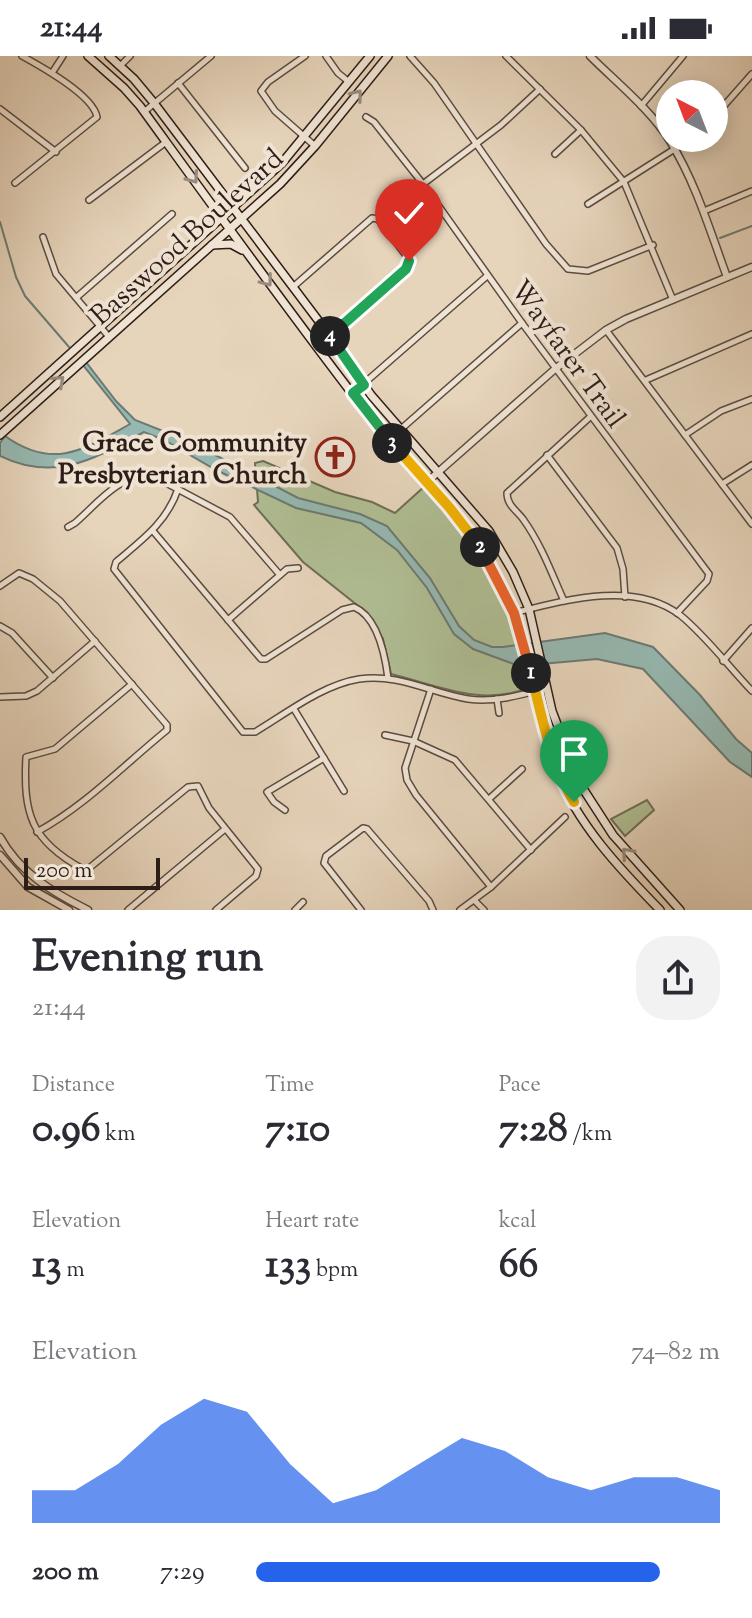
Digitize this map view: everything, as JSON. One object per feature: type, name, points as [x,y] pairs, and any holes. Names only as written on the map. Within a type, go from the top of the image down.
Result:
[{"type":"main road","points":[[88,56],[124,88],[144,112],[375,423],[478,544],[514,613],[542,725],[561,781],[595,838],[660,910]]},
{"type":"main road","points":[[109,56],[154,103],[364,385],[489,531],[513,572],[529,609],[547,688],[572,764],[589,799],[613,835],[680,910]]},
{"type":"main road","name":"Basswood Boulevard","points":[[0,417],[282,163],[370,56]]},
{"type":"main road","name":"Basswood Boulevard","points":[[0,435],[280,184],[388,56]]},
{"type":"main road","points":[[210,245],[231,244],[246,253]]},
{"type":"main road","points":[[648,898],[659,888]]},
{"type":"street","points":[[15,183],[94,122],[98,115],[95,108],[52,73],[22,56]]},
{"type":"street","points":[[52,73],[63,56]]},
{"type":"street","points":[[120,66],[130,56]]},
{"type":"street","points":[[144,112],[211,56]]},
{"type":"street","points":[[305,56],[268,82],[261,91],[275,111],[315,146]]},
{"type":"street","points":[[326,56],[349,82]]},
{"type":"street","points":[[410,56],[434,83],[546,244],[568,269],[588,271],[653,245]]},
{"type":"street","points":[[506,56],[581,130],[624,182],[653,245],[673,300]]},
{"type":"street","points":[[641,107],[683,56]]},
{"type":"street","points":[[595,58],[656,124]]},
{"type":"street","points":[[728,101],[752,74]]},
{"type":"street","points":[[178,83],[245,168]]},
{"type":"street","points":[[423,184],[501,125],[540,89]]},
{"type":"street","points":[[0,109],[56,152]]},
{"type":"street","name":"Wayfarer Trail","points":[[366,117],[374,122],[423,184],[590,417],[709,574],[707,581],[677,613]]},
{"type":"street","points":[[555,154],[581,130]]},
{"type":"street","points":[[89,200],[166,142]]},
{"type":"street","points":[[588,204],[673,152]]},
{"type":"street","points":[[676,152],[693,182],[727,277]]},
{"type":"street","points":[[704,211],[752,191]]},
{"type":"street","points":[[77,297],[172,214]]},
{"type":"street","points":[[292,287],[372,218],[378,219],[410,263],[330,336]]},
{"type":"street","points":[[43,237],[56,274],[109,337]]},
{"type":"street","points":[[427,482],[555,369],[606,330],[752,267]]},
{"type":"street","points":[[353,393],[487,276]]},
{"type":"street","points":[[400,430],[522,323]]},
{"type":"street","points":[[606,330],[752,524]]},
{"type":"street","points":[[646,380],[752,334]]},
{"type":"street","points":[[25,394],[34,404]]},
{"type":"street","points":[[685,435],[721,411],[752,399]]},
{"type":"street","points":[[564,601],[539,545],[506,498],[511,487],[590,417]]},
{"type":"street","points":[[547,455],[617,548],[623,569],[625,597]]},
{"type":"street","points":[[722,484],[752,465]]},
{"type":"street","points":[[68,527],[131,477],[153,476],[230,517],[280,575]]},
{"type":"street","points":[[178,489],[173,504],[153,531],[116,562],[114,569],[243,732],[255,732],[345,682],[370,678],[388,678],[465,699],[497,699],[547,688]]},
{"type":"street","points":[[153,531],[265,660],[342,610],[357,607],[380,641],[388,678]]},
{"type":"street","points":[[228,620],[280,575],[290,568],[298,568]]},
{"type":"street","points":[[0,586],[19,573],[40,584],[60,601],[167,725],[167,730],[54,823],[37,832]]},
{"type":"street","points":[[514,613],[564,601],[647,598],[677,613],[752,691]]},
{"type":"street","points":[[0,626],[12,633],[53,678]]},
{"type":"street","points":[[723,661],[752,628]]},
{"type":"street","points":[[0,697],[26,696],[53,678],[95,641]]},
{"type":"street","points":[[132,684],[55,749],[26,757],[30,815],[45,843],[63,858],[88,869],[193,785],[198,786],[209,808],[258,873],[216,910]]},
{"type":"street","points":[[431,689],[405,768],[410,787],[491,887]]},
{"type":"street","points":[[497,699],[499,713]]},
{"type":"street","points":[[294,709],[344,791]]},
{"type":"street","points":[[385,735],[413,741],[455,760],[531,850]]},
{"type":"street","points":[[285,810],[267,792],[324,758]]},
{"type":"street","points":[[489,799],[522,769]]},
{"type":"street","points":[[460,910],[491,887],[565,817]]},
{"type":"street","points":[[128,910],[225,829]]},
{"type":"street","points":[[361,910],[324,863],[326,856],[346,839],[365,829],[429,901],[433,910]]},
{"type":"street","points":[[0,837],[21,867],[35,880],[88,910]]},
{"type":"street","points":[[0,855],[28,887],[69,910]]},
{"type":"street","points":[[475,901],[484,910]]},
{"type":"street","points":[[295,910],[303,902]]},
{"type":"green space","points":[[263,461],[335,492],[372,502],[395,513],[425,486],[456,523],[494,583],[513,628],[528,688],[511,693],[476,695],[391,674],[383,639],[367,613],[303,562],[254,505],[258,502],[255,463]]},
{"type":"green space","points":[[647,800],[654,810],[625,836],[611,819]]},
{"type":"water","points":[[86,362],[135,420],[188,441],[298,498],[360,514],[387,526],[430,578],[459,626],[474,640],[492,647],[503,647],[605,633],[653,647],[752,753],[752,777],[730,762],[643,669],[597,659],[519,666],[473,649],[454,634],[427,588],[397,550],[361,523],[296,508],[144,432],[92,458],[57,467],[20,464],[0,456],[0,443],[5,436],[23,447],[54,454],[84,448],[130,424],[83,365]]},
{"type":"waterway","points":[[0,222],[16,277],[25,296],[69,347]]},
{"type":"waterway","points":[[720,238],[752,226]]},
{"type":"place","name":"Grace Community Presbyterian Church","points":[[335,457]]},
{"type":"route","points":[[409,261],[406,269],[330,336],[364,385],[353,393],[375,423],[465,526],[506,594],[530,669],[556,770],[574,802]]}]
